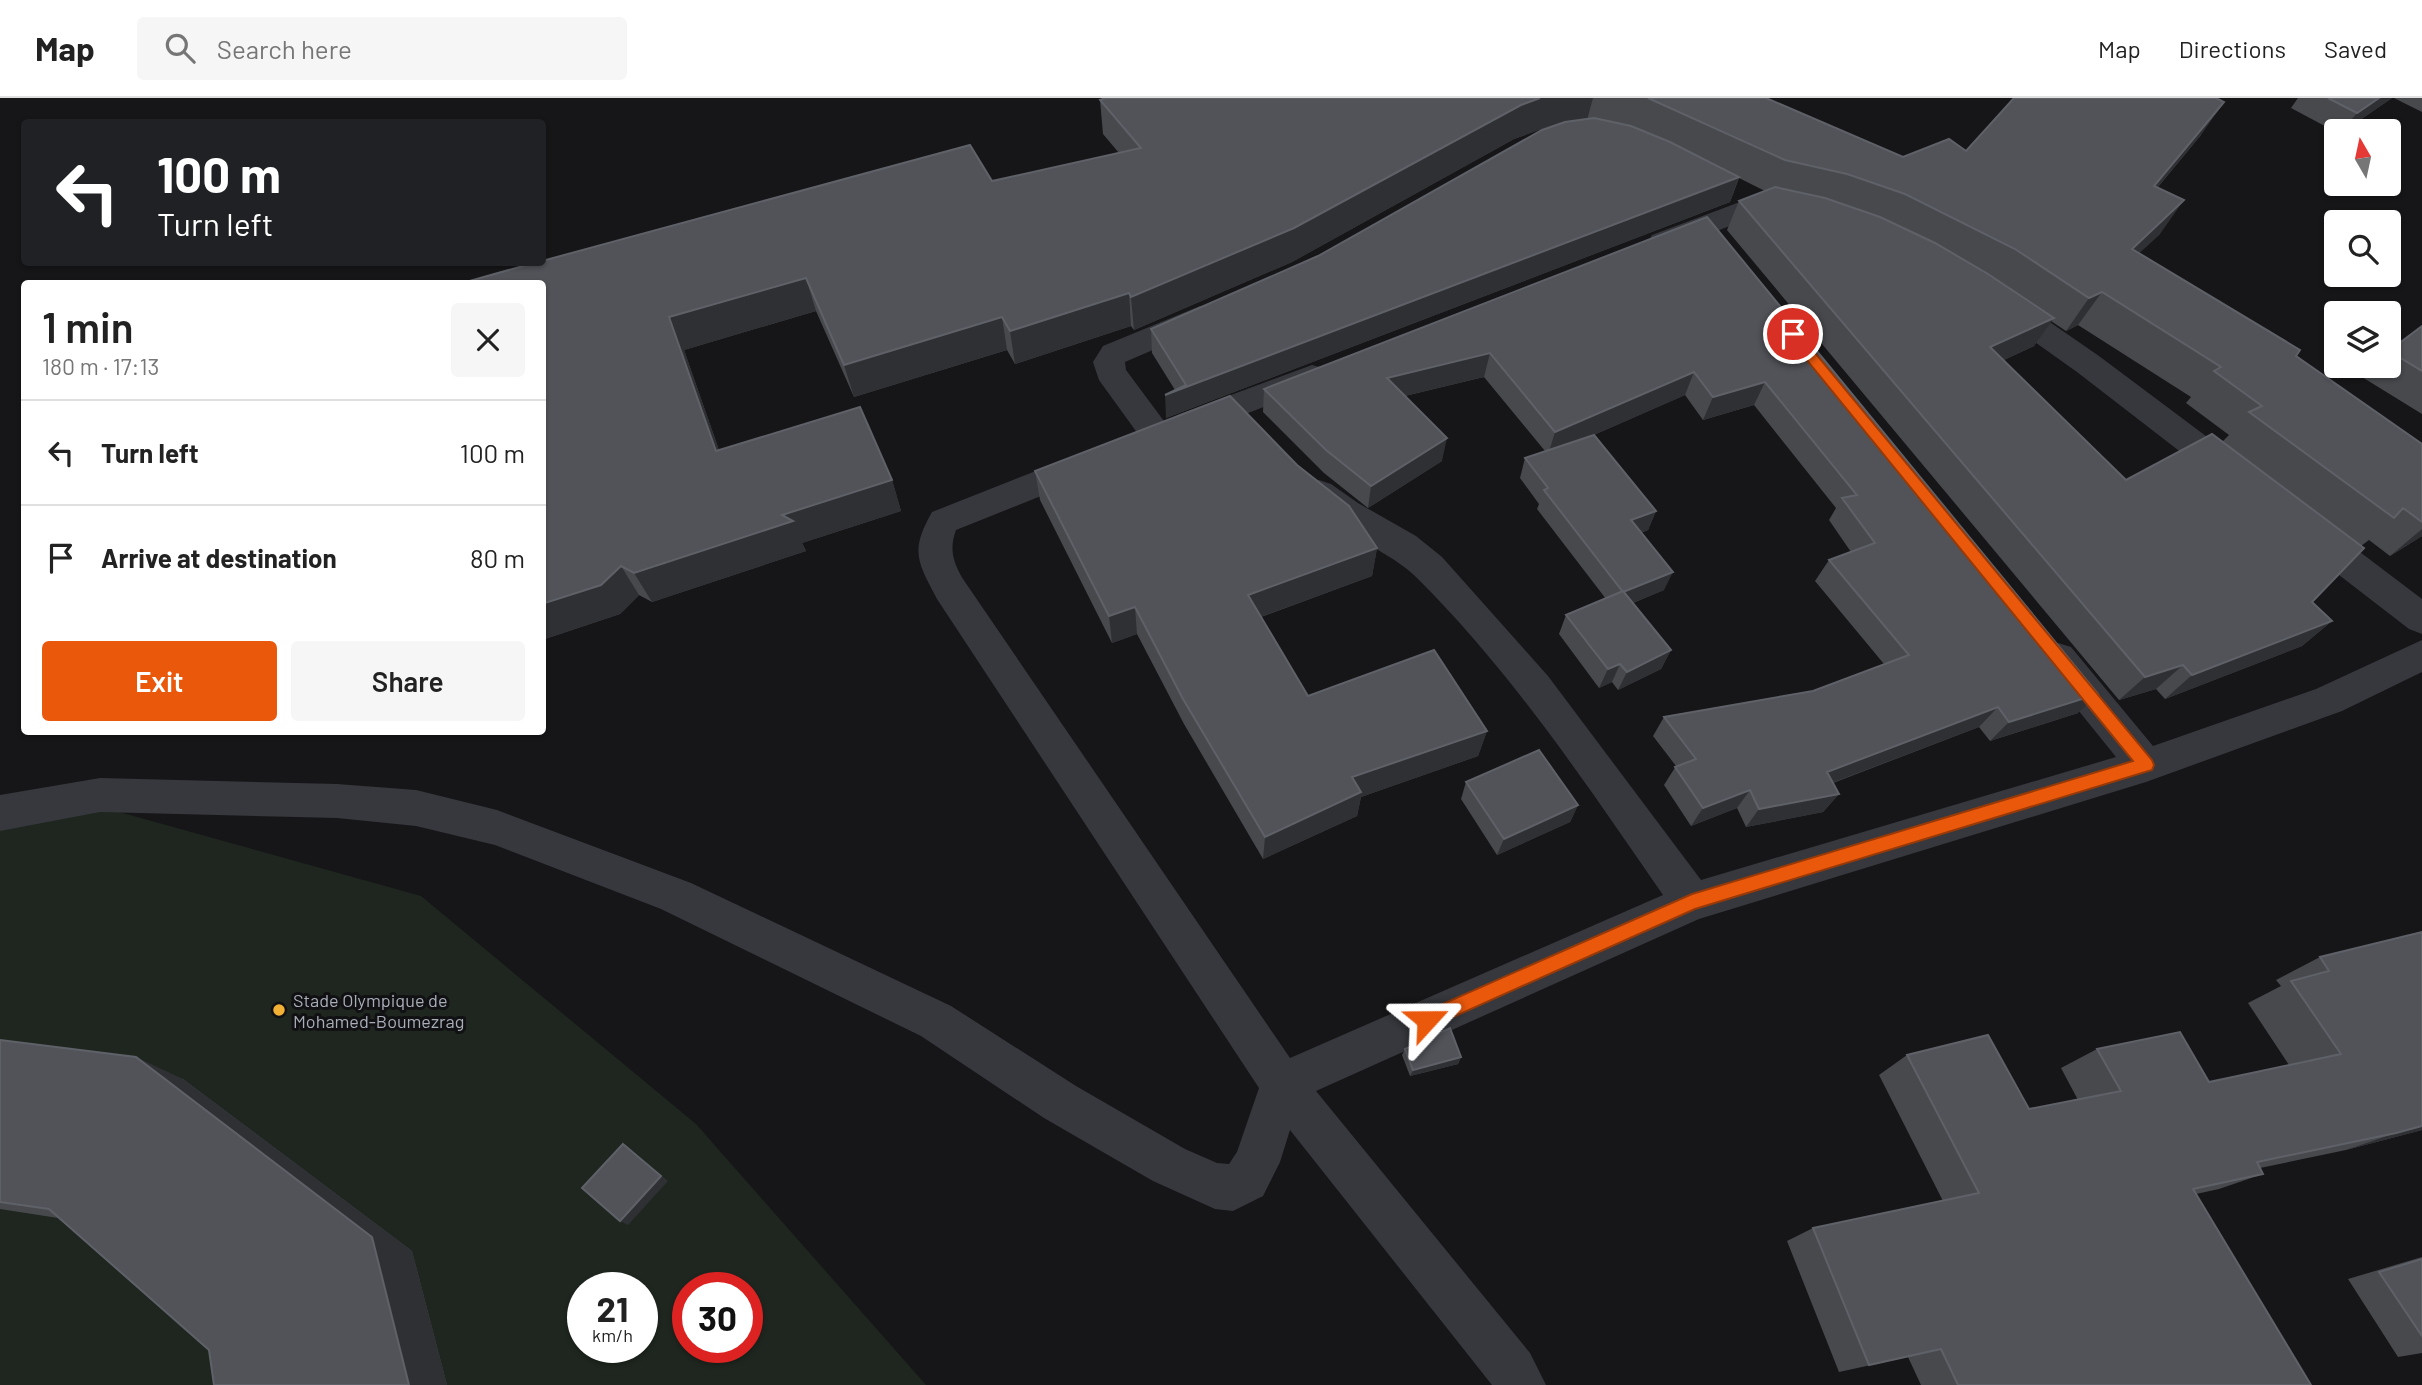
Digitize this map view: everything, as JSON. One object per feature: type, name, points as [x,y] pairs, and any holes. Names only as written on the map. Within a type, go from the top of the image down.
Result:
[{"type":"street","points":[[1724,185],[1761,203],[1814,214]]},
{"type":"street","points":[[1628,256],[1713,237],[1761,203]]},
{"type":"street","points":[[1972,287],[2020,315],[2088,363],[2422,619]]},
{"type":"street","points":[[1133,446],[1110,372],[1111,358],[1228,304]]},
{"type":"street","points":[[1336,368],[944,521],[936,536],[933,557],[950,589],[1282,1084],[1521,1385]]},
{"type":"street","points":[[1234,407],[1259,433]]},
{"type":"street","points":[[1292,468],[1322,496],[1355,521],[1397,543],[1427,565],[1529,678],[1692,902]]},
{"type":"street","points":[[2040,636],[2146,765]]},
{"type":"street","points":[[0,813],[100,794],[338,801],[416,808],[498,828],[676,896],[936,1021],[1060,1102],[1169,1165],[1215,1186],[1233,1188],[1247,1180],[1257,1162],[1282,1084],[1692,902],[2146,765],[2329,700],[2422,655]]},
{"type":"shaded area","name":"Stade Olympique de Mohamed-Boumezrag","points":[[94,805],[421,896],[696,1124],[926,1385],[0,1385],[0,825]]},
{"type":"building","points":[[1540,98],[1521,105],[1294,228],[1131,297],[1129,293],[1010,331],[1002,317],[844,365],[806,278],[669,317],[716,451],[860,407],[892,480],[782,515],[793,521],[634,573],[621,566],[601,585],[546,603],[546,280],[473,280],[523,266],[546,266],[546,260],[970,145],[992,181],[1141,148],[1100,100]]},
{"type":"building","points":[[1648,98],[1766,98],[1903,157],[1949,139],[1966,151],[2014,98],[2216,98],[2224,102],[2154,186],[2184,200],[2132,249],[2300,350],[2296,356],[2324,378],[2422,444],[2422,522],[2403,508],[2394,518],[2249,412],[2262,406],[2214,371],[2221,367],[2102,292],[2089,298],[2015,249],[1905,194],[1847,174],[1785,160]]},
{"type":"building","points":[[2328,98],[2379,98],[2357,113]]},
{"type":"building","points":[[1594,118],[1631,126],[1670,142],[1739,177],[1165,395],[1186,385],[1151,329],[1318,256],[1542,130],[1565,122]]},
{"type":"building","points":[[1775,187],[1825,198],[1880,217],[1935,243],[2054,318],[1990,347],[2126,480],[2212,434],[2364,548],[2312,602],[2332,621],[2192,675],[2183,665],[2145,677],[1739,201]]},
{"type":"building","points":[[1707,217],[2098,694],[2009,722],[1998,707],[1827,772],[1839,794],[1759,809],[1750,790],[1703,808],[1675,767],[1696,759],[1664,717],[1813,691],[1909,655],[1829,560],[1875,543],[1842,498],[1857,495],[1765,382],[1713,397],[1694,372],[1555,432],[1490,353],[1387,378],[1447,438],[1371,486],[1326,450],[1264,389]]},
{"type":"building","points":[[2422,326],[2422,371],[2401,358],[2401,342]]},
{"type":"building","points":[[1230,396],[1297,465],[1349,506],[1377,548],[1248,595],[1308,696],[1434,650],[1487,731],[1352,777],[1361,792],[1265,837],[1183,699],[1135,607],[1109,616],[1035,471]]},
{"type":"building","points":[[1594,435],[1656,511],[1631,520],[1673,572],[1623,592],[1544,490],[1548,488],[1525,458]]},
{"type":"building","points":[[1623,591],[1671,650],[1627,672],[1620,664],[1608,669],[1566,615]]},
{"type":"building","points":[[1539,750],[1578,805],[1504,839],[1466,782]]},
{"type":"building","points":[[2422,932],[2422,1126],[2257,1162],[2263,1174],[2193,1189],[2311,1385],[1958,1385],[1941,1349],[1869,1365],[1813,1228],[1979,1193],[1907,1055],[1988,1035],[2029,1109],[2121,1091],[2097,1049],[2180,1032],[2209,1082],[2341,1054],[2291,981],[2329,971],[2320,957]]},
{"type":"building","points":[[1450,1028],[1461,1057],[1413,1070],[1405,1049]]},
{"type":"building","points":[[0,1040],[136,1057],[372,1237],[409,1385],[214,1385],[209,1350],[49,1209],[0,1202]]},
{"type":"building","points":[[623,1144],[661,1176],[620,1221],[582,1188]]},
{"type":"building","points":[[2422,1259],[2422,1336],[2379,1272]]},
{"type":"place","name":"Stade Olympique de Mohamed-Boumezrag","points":[[279,1010]]},
{"type":"route","points":[[1427,1020],[1692,902],[2146,765],[1793,334]]}]
